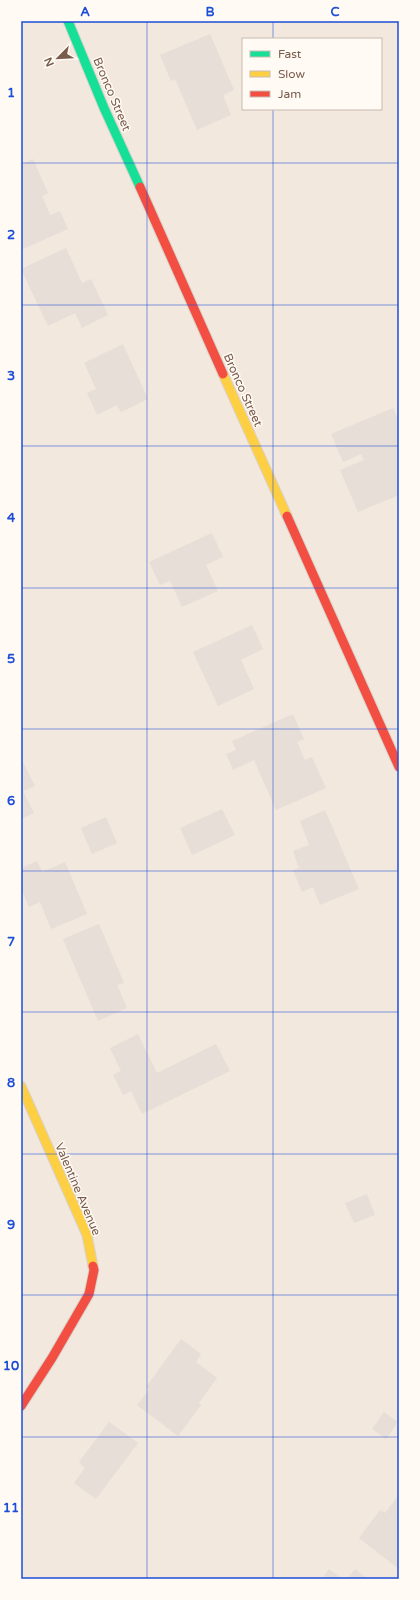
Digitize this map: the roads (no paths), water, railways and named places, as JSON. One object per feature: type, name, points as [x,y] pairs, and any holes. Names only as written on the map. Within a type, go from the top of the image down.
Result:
[{"type":"street","name":"Bronco Street","points":[[68,21],[104,108],[399,767]]},
{"type":"street","name":"Valentine Avenue","points":[[21,1086],[87,1235],[94,1270],[89,1294],[52,1358],[21,1406]]}]
